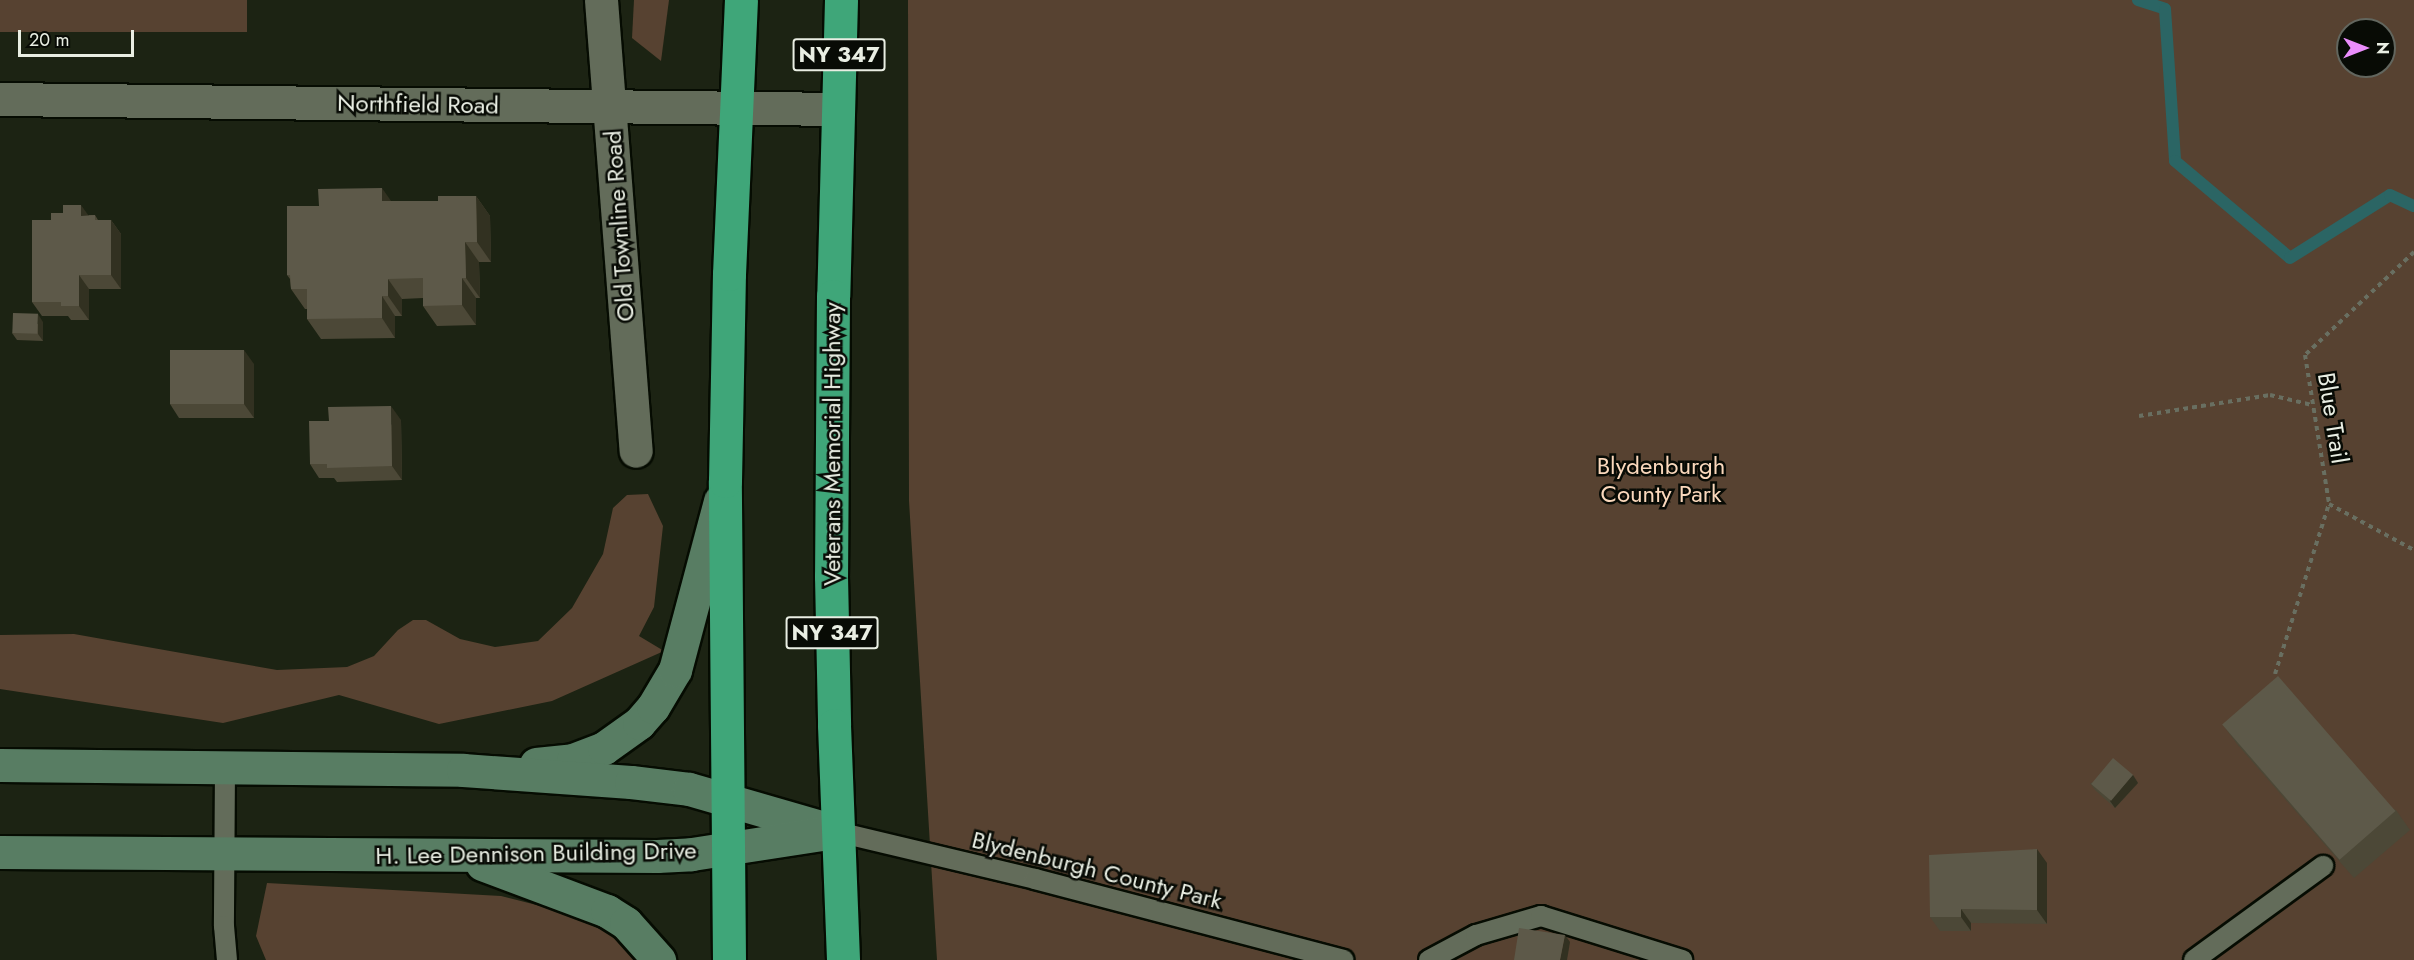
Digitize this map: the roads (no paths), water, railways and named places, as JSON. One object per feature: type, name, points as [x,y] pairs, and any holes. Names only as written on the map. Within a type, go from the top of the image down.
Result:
[{"type":"highway","points":[[729,960],[725,482],[729,274],[741,0]]},
{"type":"highway","name":"Veterans Memorial Highway","points":[[842,0],[837,109],[831,576],[843,960]]},
{"type":"street","name":"Old Townline Road","points":[[601,0],[636,451]]},
{"type":"street","name":"Northfield Road","points":[[0,99],[837,109]]},
{"type":"street","points":[[463,770],[573,760],[604,748],[639,723],[653,707],[675,670],[725,482]]},
{"type":"street","points":[[0,765],[463,770],[660,784],[726,798],[838,832]]},
{"type":"street","name":"H. Lee Dennison Building Drive","points":[[0,852],[657,856],[727,849],[838,832]]},
{"type":"street","points":[[461,856],[607,911],[626,923],[658,960]]},
{"type":"lane","points":[[225,768],[224,926],[227,960]]},
{"type":"lane","name":"Blydenburgh County Park","points":[[838,832],[1035,879],[1344,960]]},
{"type":"lane","points":[[2194,960],[2323,866]]},
{"type":"lane","points":[[1429,960],[1476,934],[1541,916],[1660,956],[1682,960]]},
{"type":"waterway","points":[[2138,0],[2165,9],[2175,161],[2290,258],[2390,195],[2414,206]]}]
